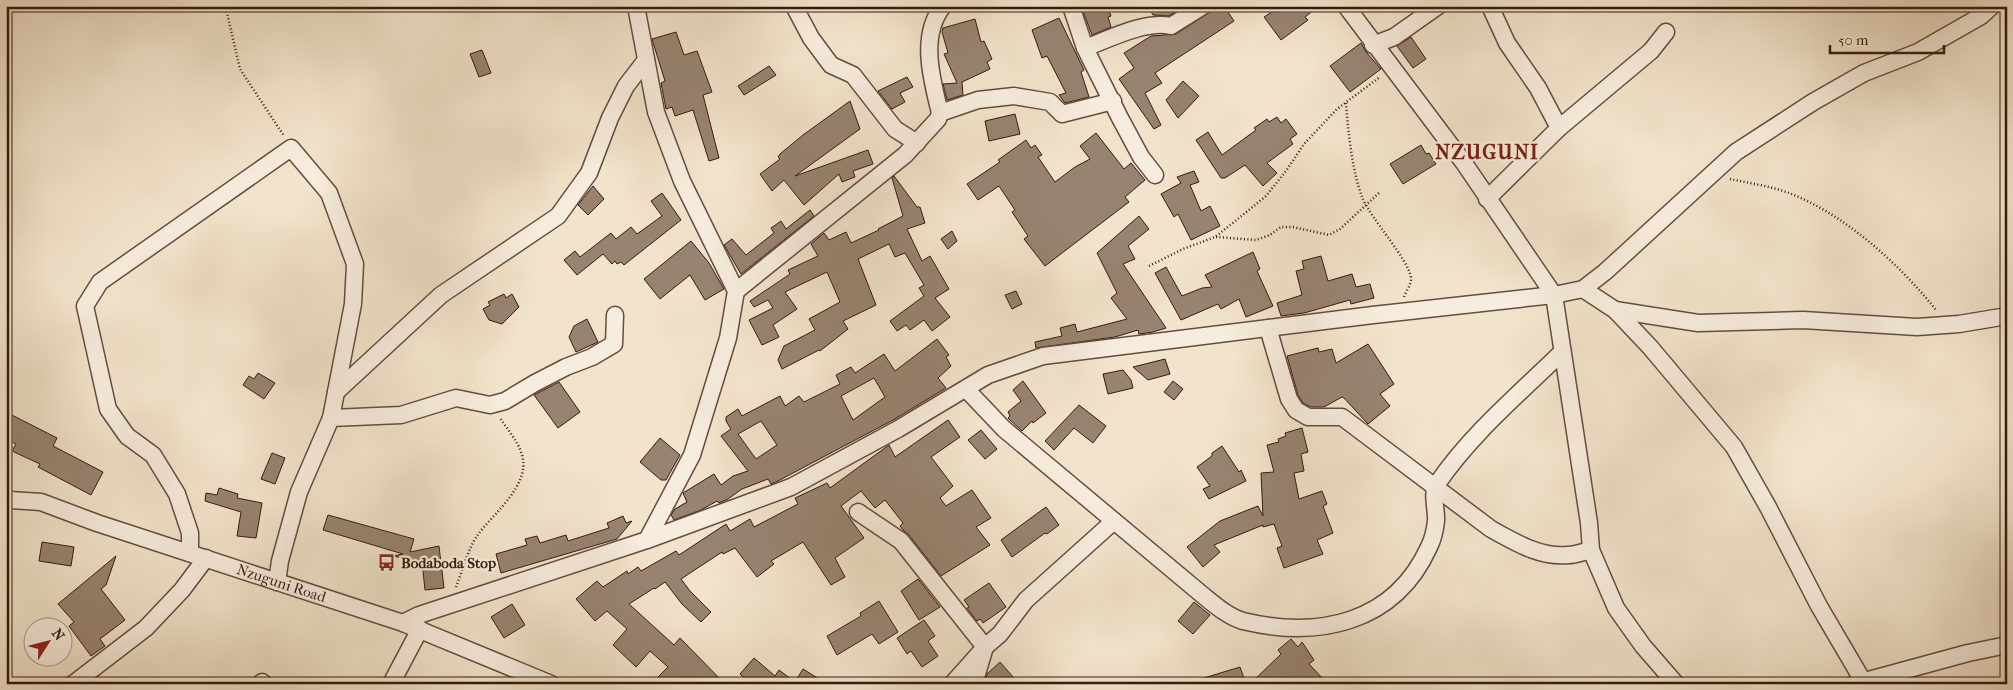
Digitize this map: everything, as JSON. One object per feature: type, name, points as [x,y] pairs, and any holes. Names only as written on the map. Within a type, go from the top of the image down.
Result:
[{"type":"street","points":[[636,6],[656,112],[682,181],[736,291],[728,338],[692,455],[647,540]]},
{"type":"street","points":[[794,6],[811,38],[831,65],[853,75],[895,129],[917,143]]},
{"type":"street","points":[[736,291],[917,143],[938,119],[940,113],[931,70],[929,47],[930,30],[942,6]]},
{"type":"street","points":[[1071,6],[1086,48],[1130,138],[1155,175]]},
{"type":"street","points":[[1086,48],[1149,26],[1162,24],[1171,26],[1203,6]]},
{"type":"street","points":[[1346,6],[1373,45],[1464,164],[1554,295],[1589,523],[1591,550],[1606,588],[1624,620],[1642,646],[1676,684]]},
{"type":"street","points":[[1373,45],[1394,37],[1438,6]]},
{"type":"street","points":[[1490,6],[1507,43],[1538,88],[1559,128]]},
{"type":"street","points":[[403,623],[419,615],[647,540],[791,487],[880,439],[988,376],[1043,356],[1397,312],[1554,295],[1583,289],[1605,272],[1736,152],[1813,102],[1864,73],[1918,52],[1981,16],[1992,6]]},
{"type":"street","points":[[1487,199],[1559,128],[1651,51],[1666,32]]},
{"type":"street","points":[[336,392],[441,295],[558,216],[588,173],[610,118],[626,86],[646,60]]},
{"type":"street","points":[[940,113],[978,100],[1014,96],[1050,102],[1062,114],[1113,101]]},
{"type":"street","points":[[73,684],[146,628],[182,590],[198,556],[176,494],[152,455],[127,436],[108,410],[85,306],[100,282],[291,148],[329,193],[355,264],[354,304],[331,418],[299,492],[280,561],[277,582]]},
{"type":"street","points":[[1583,289],[1615,310],[1650,347],[1734,447],[1768,506],[1858,682],[1968,653],[2007,645]]},
{"type":"street","points":[[1615,310],[1698,322],[1803,320],[1917,327],[1948,325],[2007,316]]},
{"type":"street","points":[[331,418],[401,415],[456,398],[490,405],[505,401],[535,383],[566,367],[592,357],[614,344],[615,315]]},
{"type":"street","points":[[1268,328],[1289,399],[1296,410],[1308,417],[1342,417],[1491,529],[1536,552],[1551,555],[1568,555],[1591,550]]},
{"type":"street","points":[[966,389],[1004,429],[1205,597],[1228,614],[1244,621],[1251,621],[1260,626],[1290,629],[1324,626],[1349,621],[1377,608],[1408,579],[1429,547],[1434,532],[1436,520],[1435,487],[1462,452],[1562,352]]},
{"type":"street","name":"Nzuguni Road","points":[[8,500],[41,502],[97,523],[403,623],[551,684]]},
{"type":"street","points":[[858,512],[901,541],[984,648]]},
{"type":"street","points":[[952,684],[984,648],[1000,634],[1026,600],[1114,521]]},
{"type":"street","points":[[391,684],[420,630]]},
{"type":"street","points":[[974,684],[984,648]]},
{"type":"path","points":[[222,6],[227,13],[240,69],[291,148]]},
{"type":"path","points":[[1149,266],[1194,244],[1215,237],[1266,196],[1304,144],[1337,109],[1392,69]]},
{"type":"path","points":[[1346,102],[1348,130],[1356,177],[1365,204],[1410,274],[1410,282],[1397,312]]},
{"type":"path","points":[[1711,174],[1788,192],[1818,207],[1856,232],[1876,248],[1904,275],[1948,325]]},
{"type":"path","points":[[1215,237],[1256,240],[1270,235],[1281,227],[1329,235],[1340,229],[1365,204],[1380,193]]},
{"type":"path","points":[[456,588],[476,537],[510,498],[521,476],[522,454],[490,405]]},
{"type":"building","points":[[1088,6],[1107,6],[1111,16],[1108,17],[1111,27],[1092,35],[1082,9]]},
{"type":"building","points":[[1148,6],[1182,7],[1169,16],[1153,15]]},
{"type":"building","points":[[1219,6],[1224,6],[1234,21],[1155,73],[1162,83],[1145,93],[1161,125],[1154,129],[1119,79],[1134,68],[1124,53],[1151,36],[1176,34]]},
{"type":"building","points":[[1287,6],[1319,6],[1305,17],[1308,20],[1281,40],[1264,17],[1275,10],[1277,13]]},
{"type":"building","points":[[1059,18],[1084,70],[1081,72],[1089,97],[1065,103],[1059,95],[1066,93],[1047,56],[1042,58],[1032,30]]},
{"type":"building","points":[[975,19],[981,42],[984,41],[992,59],[987,62],[990,69],[962,82],[963,95],[947,100],[943,84],[957,83],[944,54],[948,53],[942,32],[943,28]]},
{"type":"building","points":[[676,32],[684,55],[697,51],[712,92],[703,95],[719,158],[709,161],[693,110],[675,116],[672,107],[666,109],[661,83],[665,81],[652,39]]},
{"type":"building","points":[[1411,37],[1426,59],[1413,68],[1397,46]]},
{"type":"building","points":[[1361,43],[1366,52],[1381,69],[1350,92],[1330,66]]},
{"type":"building","points":[[482,50],[491,73],[479,77],[470,54]]},
{"type":"building","points":[[769,66],[776,75],[744,95],[738,86]]},
{"type":"building","points":[[907,77],[913,87],[900,93],[905,102],[892,109],[878,91]]},
{"type":"building","points":[[1183,81],[1199,96],[1178,118],[1166,100]]},
{"type":"building","points":[[850,101],[860,129],[795,176],[868,150],[873,164],[853,171],[855,177],[842,182],[839,174],[804,205],[784,180],[772,191],[760,174],[780,159],[778,157],[780,154],[803,135]]},
{"type":"building","points":[[1015,114],[1020,134],[989,141],[985,121]]},
{"type":"building","points":[[1277,117],[1281,123],[1286,119],[1297,134],[1290,139],[1293,144],[1267,163],[1277,173],[1263,186],[1245,165],[1225,178],[1221,178],[1196,140],[1208,132],[1222,155],[1256,130],[1254,128],[1267,119],[1269,122]]},
{"type":"building","points":[[1096,133],[1124,169],[1131,163],[1145,180],[1125,197],[1129,202],[1045,266],[1024,239],[1028,236],[1012,212],[1015,210],[999,186],[978,200],[967,184],[1000,162],[998,160],[1026,140],[1031,148],[1035,145],[1042,155],[1038,157],[1055,182],[1075,167],[1090,159],[1080,146]]},
{"type":"building","points":[[1421,145],[1426,154],[1429,153],[1436,164],[1403,184],[1390,164]]},
{"type":"building","points":[[1194,171],[1199,182],[1190,185],[1201,211],[1210,206],[1220,226],[1191,240],[1178,214],[1174,217],[1161,194],[1181,183],[1177,177]]},
{"type":"building","points":[[894,176],[917,207],[920,207],[925,223],[907,229],[922,261],[930,256],[949,289],[935,298],[950,317],[932,331],[924,320],[910,330],[906,325],[897,331],[890,321],[924,296],[919,288],[924,285],[905,253],[895,257],[889,244],[858,259],[876,305],[843,321],[848,329],[820,351],[782,369],[778,360],[784,346],[815,330],[809,319],[840,302],[827,272],[785,292],[797,309],[773,325],[779,337],[762,345],[749,320],[773,308],[768,300],[754,307],[750,301],[790,274],[788,270],[818,256],[811,244],[824,233],[829,240],[846,232],[851,243],[903,216],[892,178]]},
{"type":"building","points":[[593,186],[604,199],[588,215],[578,205]]},
{"type":"building","points":[[662,193],[681,220],[624,265],[621,262],[617,264],[615,261],[612,264],[603,254],[577,275],[564,260],[575,251],[580,257],[611,233],[616,239],[631,227],[637,234],[662,216],[651,201]]},
{"type":"building","points":[[810,210],[814,216],[741,274],[724,245],[732,239],[746,255],[774,233],[771,228],[781,221],[786,229]]},
{"type":"building","points":[[1139,216],[1149,229],[1128,246],[1135,259],[1123,264],[1166,328],[1139,334],[1138,330],[1115,337],[1036,348],[1035,342],[1062,336],[1060,328],[1075,324],[1077,332],[1127,319],[1111,298],[1117,293],[1097,253]]},
{"type":"building","points":[[952,231],[957,241],[948,249],[941,239]]},
{"type":"building","points":[[691,241],[709,263],[724,289],[705,300],[690,275],[660,299],[644,279]]},
{"type":"building","points":[[1253,252],[1260,269],[1257,271],[1273,306],[1246,317],[1239,299],[1221,309],[1218,304],[1181,320],[1155,273],[1166,267],[1182,296],[1202,288],[1212,287],[1205,275]]},
{"type":"building","points":[[1321,256],[1328,281],[1352,274],[1356,287],[1370,284],[1374,298],[1351,304],[1350,300],[1304,313],[1281,316],[1277,303],[1302,295],[1296,271],[1304,269],[1302,261]]},
{"type":"building","points":[[1016,291],[1022,304],[1012,309],[1005,295]]},
{"type":"building","points":[[504,294],[506,298],[512,294],[519,307],[502,324],[489,320],[483,309],[490,305],[488,302]]},
{"type":"building","points":[[587,319],[598,342],[576,352],[569,337],[574,326]]},
{"type":"building","points":[[937,339],[949,355],[946,357],[951,366],[938,378],[946,388],[893,420],[776,482],[771,484],[768,479],[742,489],[719,503],[717,501],[701,510],[674,520],[671,515],[675,509],[687,502],[683,493],[714,474],[721,485],[733,476],[748,471],[721,436],[731,429],[726,421],[726,417],[738,409],[742,416],[780,396],[785,406],[799,396],[804,402],[840,384],[836,375],[851,367],[855,373],[884,354],[895,371]],"holes":[[[874,378],[885,397],[853,420],[841,396]],[[761,421],[777,445],[756,459],[738,434]]]},
{"type":"building","points":[[1368,344],[1394,384],[1380,394],[1390,406],[1368,424],[1342,397],[1324,407],[1311,407],[1303,403],[1298,395],[1287,356],[1318,348],[1319,352],[1332,349],[1336,363]]},
{"type":"building","points":[[1165,359],[1170,374],[1148,380],[1133,367]]},
{"type":"building","points":[[1123,370],[1131,380],[1133,388],[1108,394],[1103,374]]},
{"type":"building","points":[[258,373],[275,383],[264,399],[243,385],[249,376],[254,379]]},
{"type":"building","points":[[1023,381],[1046,413],[1033,423],[1032,421],[1022,431],[1008,418],[1010,416],[1008,412],[1021,401],[1013,390]]},
{"type":"building","points":[[1173,381],[1183,389],[1174,400],[1164,392]]},
{"type":"building","points":[[559,382],[580,412],[558,428],[534,395]]},
{"type":"building","points":[[1079,405],[1106,426],[1093,443],[1074,428],[1054,450],[1045,441]]},
{"type":"building","points":[[6,412],[57,438],[53,446],[103,472],[91,495],[38,467],[40,464],[12,451],[16,444],[6,439]]},
{"type":"building","points":[[948,420],[960,437],[931,457],[953,486],[940,498],[946,506],[972,490],[991,518],[976,527],[990,545],[941,576],[900,526],[903,523],[885,500],[875,508],[861,491],[841,506],[864,538],[835,558],[845,577],[831,585],[803,542],[771,561],[774,564],[757,577],[735,548],[723,554],[722,552],[681,579],[711,612],[701,622],[682,604],[665,582],[629,604],[674,645],[680,638],[725,684],[651,684],[668,667],[650,651],[636,667],[613,645],[627,629],[607,611],[595,621],[576,599],[597,581],[603,587],[627,571],[628,574],[638,567],[641,571],[676,551],[679,555],[726,524],[730,531],[750,519],[754,527],[798,504],[795,498],[827,483],[830,488],[889,445],[895,457]]},
{"type":"building","points":[[1302,428],[1308,452],[1301,454],[1304,471],[1294,473],[1299,499],[1322,491],[1327,504],[1323,506],[1333,533],[1317,540],[1323,554],[1284,568],[1277,548],[1282,546],[1274,524],[1263,527],[1263,525],[1214,545],[1220,552],[1203,567],[1187,547],[1220,521],[1258,506],[1263,516],[1261,473],[1274,472],[1267,445],[1279,442],[1278,439],[1286,436],[1285,433]]},
{"type":"building","points":[[981,430],[997,449],[985,459],[968,440]]},
{"type":"building","points":[[660,438],[680,455],[666,480],[661,480],[640,462]]},
{"type":"building","points":[[1222,446],[1239,472],[1241,470],[1246,481],[1209,499],[1203,489],[1210,486],[1197,467]]},
{"type":"building","points":[[272,453],[285,458],[275,484],[261,479]]},
{"type":"building","points":[[219,488],[238,494],[237,498],[262,503],[256,538],[237,536],[241,512],[205,501],[206,493],[217,495]]},
{"type":"building","points":[[1046,507],[1059,525],[1012,557],[1001,540]]},
{"type":"building","points":[[328,515],[414,539],[410,552],[439,546],[444,588],[425,590],[422,562],[393,556],[403,554],[323,530]]},
{"type":"building","points":[[623,516],[626,523],[632,521],[617,539],[501,573],[496,554],[527,545],[525,539],[537,536],[540,543],[566,535],[568,541],[609,528],[607,523]]},
{"type":"building","points":[[42,542],[74,547],[71,566],[39,561]]},
{"type":"building","points":[[116,556],[106,585],[101,589],[125,620],[100,639],[105,646],[91,656],[72,630],[72,624],[74,622],[72,618],[58,604]]},
{"type":"building","points":[[918,579],[940,607],[919,620],[901,591]]},
{"type":"building","points":[[989,583],[1006,607],[983,623],[980,619],[977,621],[967,608],[969,607],[964,600]]},
{"type":"building","points":[[879,601],[898,632],[879,644],[872,634],[837,655],[827,636],[861,616],[860,613]]},
{"type":"building","points":[[1194,602],[1210,615],[1193,634],[1178,621]]},
{"type":"building","points":[[512,604],[525,625],[504,638],[491,617]]},
{"type":"building","points":[[924,620],[935,636],[928,641],[938,656],[922,667],[911,651],[907,654],[897,638]]},
{"type":"building","points":[[1291,639],[1298,647],[1302,642],[1314,660],[1309,664],[1328,684],[1250,684],[1281,654],[1278,650]]},
{"type":"building","points":[[754,658],[775,676],[779,670],[795,682],[803,669],[827,684],[751,684],[740,674]]},
{"type":"building","points":[[1000,662],[1013,677],[1006,684],[985,684],[987,674]]},
{"type":"building","points":[[1240,667],[1246,684],[1195,684],[1194,681]]},
{"type":"place","name":"Bodaboda Stop","points":[[387,563]]},
{"type":"district","name":"NZUGUNI","points":[[1487,152]]}]
